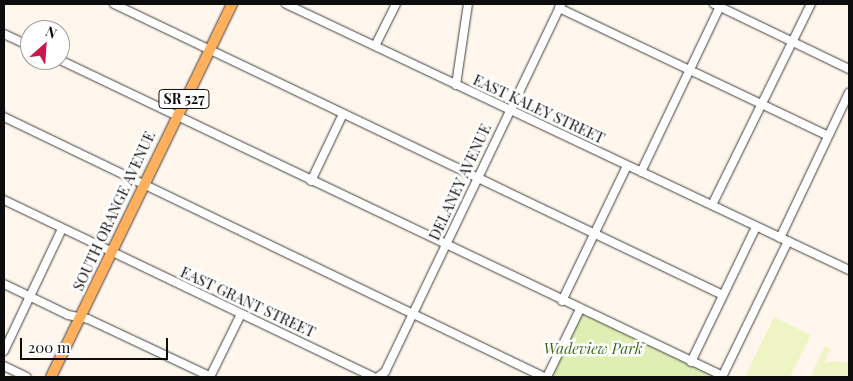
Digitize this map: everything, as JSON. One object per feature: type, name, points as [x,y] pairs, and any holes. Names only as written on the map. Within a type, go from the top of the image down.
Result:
[{"type":"main road","name":"SOUTH ORANGE AVENUE","points":[[51,377],[232,4]]},
{"type":"street","points":[[114,4],[723,295]]},
{"type":"street","name":"EAST KALEY STREET","points":[[286,4],[788,242]]},
{"type":"street","points":[[304,13],[308,4]]},
{"type":"street","points":[[375,46],[396,4]]},
{"type":"street","points":[[456,85],[468,4]]},
{"type":"street","points":[[712,206],[760,104],[811,4]]},
{"type":"street","points":[[641,172],[718,5],[849,69]]},
{"type":"street","points":[[560,6],[689,71],[828,136]]},
{"type":"street","name":"DELANEY AVENUE","points":[[380,376],[413,314],[560,6]]},
{"type":"street","points":[[4,34],[20,41]]},
{"type":"street","points":[[70,65],[723,377],[788,242],[849,270]]},
{"type":"street","points":[[780,238],[849,93]]},
{"type":"street","points":[[311,181],[343,114]]},
{"type":"street","points":[[4,117],[545,377],[580,310]]},
{"type":"street","points":[[562,301],[627,166]]},
{"type":"street","name":"EAST GRANT STREET","points":[[4,200],[241,314],[380,376]]},
{"type":"street","points":[[691,362],[756,227]]},
{"type":"street","points":[[4,351],[62,229]]},
{"type":"street","points":[[4,284],[210,377],[241,314]]},
{"type":"street","points":[[4,366],[27,377]]},
{"type":"green space","name":"Wadeview Park","points":[[580,314],[585,314],[719,377],[549,377]]},
{"type":"green space","points":[[774,317],[811,335],[790,377],[745,377]]},
{"type":"green space","points":[[825,346],[831,349],[824,363],[836,361],[849,363],[849,377],[810,377]]}]
